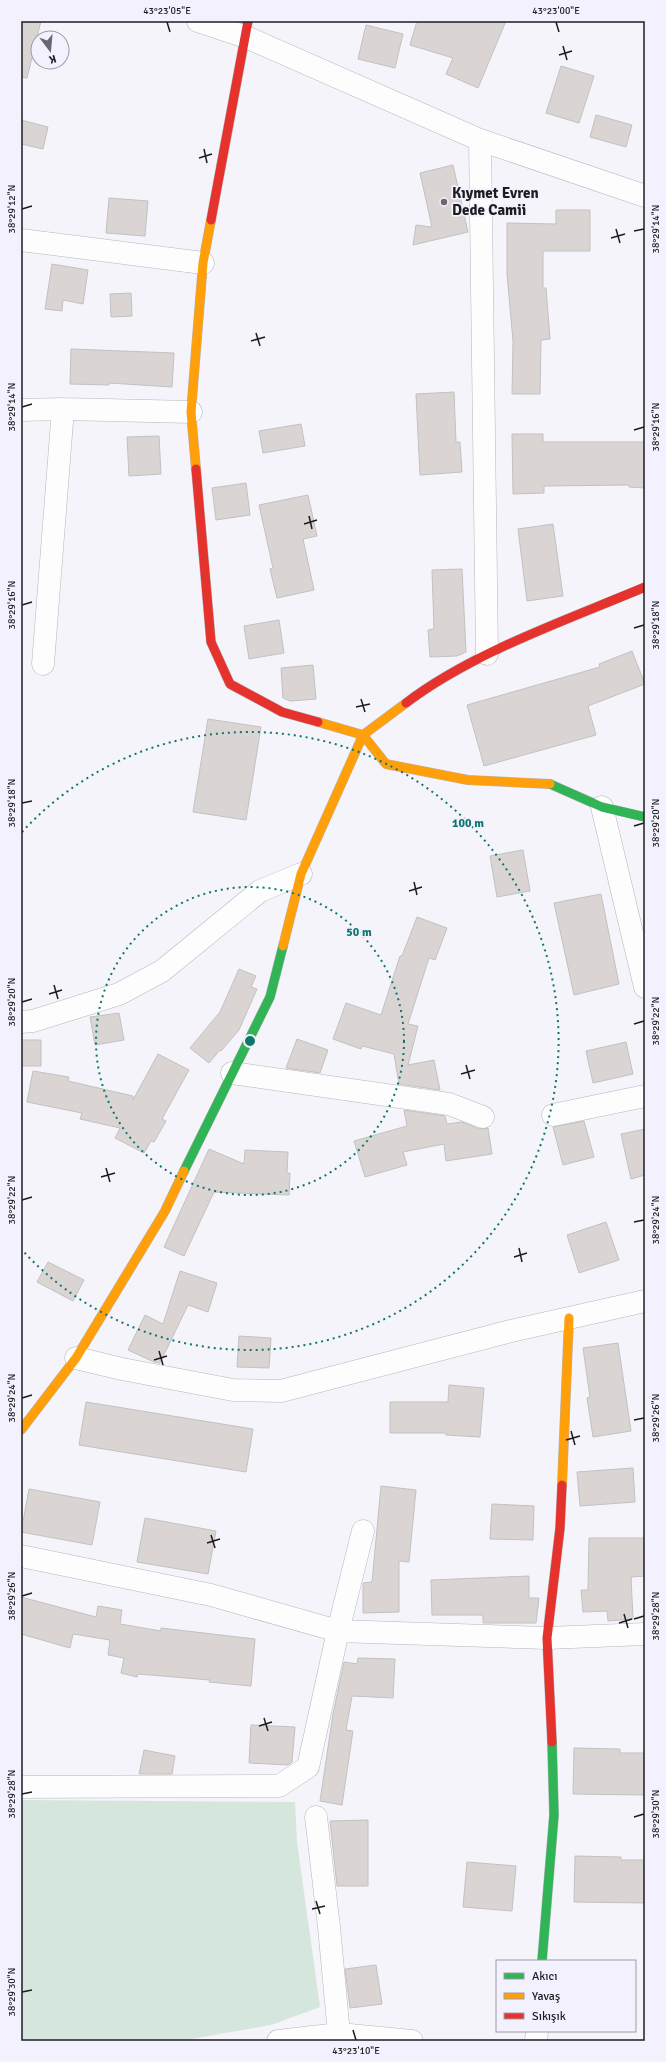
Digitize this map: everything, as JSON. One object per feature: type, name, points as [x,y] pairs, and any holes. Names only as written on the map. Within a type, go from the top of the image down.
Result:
[{"type":"street","points":[[198,21],[247,29],[480,140],[645,196]]},
{"type":"street","points":[[247,29],[203,263],[191,412],[211,642],[230,684],[282,712],[363,735],[386,764],[468,780],[552,784],[602,807],[645,817]]},
{"type":"street","points":[[480,140],[487,654]]},
{"type":"street","points":[[21,240],[203,263]]},
{"type":"street","points":[[21,410],[63,409],[191,412]]},
{"type":"street","points":[[43,664],[63,409]]},
{"type":"street","points":[[21,1430],[76,1358],[165,1211],[270,997],[301,874],[363,735],[425,688],[487,654],[645,587]]},
{"type":"street","points":[[602,807],[645,987]]},
{"type":"street","points":[[21,1022],[33,1021],[119,994],[162,971],[260,891],[301,874]]},
{"type":"street","points":[[232,1073],[449,1104],[483,1117]]},
{"type":"street","points":[[553,1115],[645,1096]]},
{"type":"street","points":[[76,1358],[233,1390],[281,1391],[645,1300]]},
{"type":"street","points":[[542,1960],[554,1816],[551,1698],[547,1638],[560,1528],[569,1318]]},
{"type":"street","points":[[21,1786],[279,1786],[308,1768],[338,1630],[364,1531]]},
{"type":"street","points":[[21,1556],[211,1595],[338,1630],[547,1638],[645,1634]]},
{"type":"street","points":[[316,1817],[329,1927],[339,2034]]},
{"type":"street","points":[[278,2041],[339,2034],[412,2041]]},
{"type":"shaded area","points":[[21,1800],[295,1802],[297,1842],[320,2007],[271,2025],[180,2041],[21,2041]]},
{"type":"building","points":[[21,21],[41,21],[39,30],[30,30],[30,66],[27,78],[21,77]]},
{"type":"building","points":[[417,21],[506,21],[478,88],[446,74],[453,58],[410,45]]},
{"type":"building","points":[[366,25],[403,34],[395,68],[358,59]]},
{"type":"building","points":[[561,66],[594,76],[579,123],[546,113]]},
{"type":"building","points":[[596,115],[632,125],[626,147],[590,137]]},
{"type":"building","points":[[21,120],[48,127],[43,149],[21,144]]},
{"type":"building","name":"Kıymet Evren Dede Camii","points":[[453,165],[468,232],[413,245],[416,225],[432,227],[420,173]]},
{"type":"building","points":[[109,198],[148,201],[145,236],[106,233]]},
{"type":"building","points":[[556,210],[590,210],[590,251],[543,251],[543,288],[546,288],[550,339],[541,340],[540,394],[512,394],[513,341],[507,274],[507,223],[556,224]]},
{"type":"building","points":[[52,264],[88,270],[83,304],[63,300],[62,311],[45,309]]},
{"type":"building","points":[[131,293],[132,316],[111,317],[110,294]]},
{"type":"building","points":[[71,349],[174,353],[172,387],[109,383],[109,385],[70,384]]},
{"type":"building","points":[[454,392],[456,442],[460,442],[462,472],[420,475],[416,394]]},
{"type":"building","points":[[301,424],[305,446],[263,453],[259,431]]},
{"type":"building","points":[[512,434],[543,434],[543,442],[645,442],[645,488],[629,487],[629,485],[544,486],[544,493],[513,494]]},
{"type":"building","points":[[159,436],[161,474],[129,476],[127,437]]},
{"type":"building","points":[[246,483],[250,515],[216,520],[212,488]]},
{"type":"building","points":[[308,495],[317,536],[303,539],[314,590],[277,598],[270,569],[273,568],[259,505]]},
{"type":"building","points":[[553,524],[563,596],[527,601],[518,529]]},
{"type":"building","points":[[462,569],[466,652],[457,656],[430,657],[428,630],[434,629],[432,570]]},
{"type":"building","points":[[279,620],[284,653],[249,659],[244,626]]},
{"type":"building","points":[[632,651],[645,684],[588,706],[596,735],[484,766],[467,705],[600,667],[599,664]]},
{"type":"building","points":[[313,665],[316,699],[290,701],[283,698],[281,668]]},
{"type":"building","points":[[208,719],[261,727],[246,820],[193,812]]},
{"type":"building","points":[[523,850],[530,891],[497,897],[490,856]]},
{"type":"building","points":[[601,894],[619,984],[574,995],[554,903]]},
{"type":"building","points":[[417,917],[447,928],[435,960],[429,958],[408,1024],[418,1026],[408,1065],[434,1060],[440,1090],[399,1084],[394,1054],[362,1046],[361,1049],[333,1039],[346,1003],[381,1015],[400,956],[402,956]]},
{"type":"building","points":[[239,969],[256,976],[251,987],[257,989],[239,1030],[209,1063],[190,1048],[220,1012]]},
{"type":"building","points":[[119,1013],[124,1040],[95,1045],[90,1017]]},
{"type":"building","points":[[297,1039],[328,1050],[320,1073],[286,1068]]},
{"type":"building","points":[[21,1040],[41,1040],[41,1066],[21,1066]]},
{"type":"building","points":[[626,1042],[633,1074],[593,1083],[586,1051]]},
{"type":"building","points":[[158,1054],[189,1070],[162,1119],[166,1121],[154,1142],[151,1141],[144,1153],[115,1138],[120,1128],[80,1119],[82,1113],[27,1102],[33,1071],[69,1077],[68,1081],[133,1096],[133,1100]]},
{"type":"building","points":[[404,1110],[445,1116],[447,1124],[462,1122],[479,1129],[488,1128],[492,1154],[446,1161],[444,1144],[403,1152],[407,1165],[365,1177],[354,1141],[407,1126]]},
{"type":"building","points":[[584,1121],[594,1157],[563,1165],[553,1127]]},
{"type":"building","points":[[645,1129],[645,1175],[631,1179],[621,1134]]},
{"type":"building","points":[[209,1149],[244,1164],[245,1150],[288,1152],[287,1173],[290,1173],[289,1195],[214,1192],[184,1256],[164,1247]]},
{"type":"building","points":[[606,1222],[619,1260],[579,1273],[567,1235]]},
{"type":"building","points":[[48,1262],[84,1280],[73,1301],[37,1282]]},
{"type":"building","points":[[180,1271],[217,1283],[208,1312],[188,1305],[160,1363],[154,1362],[128,1350],[145,1315],[163,1324]]},
{"type":"building","points":[[239,1336],[271,1338],[269,1368],[237,1367]]},
{"type":"building","points":[[618,1343],[631,1431],[593,1437],[587,1398],[590,1397],[583,1348]]},
{"type":"building","points":[[449,1385],[484,1388],[480,1437],[446,1435],[446,1433],[390,1433],[390,1402],[448,1402]]},
{"type":"building","points":[[86,1402],[253,1429],[246,1472],[79,1445]]},
{"type":"building","points":[[633,1468],[635,1502],[580,1506],[577,1472]]},
{"type":"building","points":[[381,1486],[416,1490],[409,1562],[399,1561],[399,1612],[363,1613],[363,1583],[372,1582]]},
{"type":"building","points":[[29,1489],[100,1502],[92,1545],[21,1532]]},
{"type":"building","points":[[492,1504],[534,1506],[533,1540],[490,1539]]},
{"type":"building","points":[[145,1518],[216,1531],[208,1574],[137,1562]]},
{"type":"building","points":[[589,1538],[645,1538],[645,1576],[631,1577],[633,1619],[608,1621],[607,1611],[583,1612],[581,1590],[588,1590]]},
{"type":"building","points":[[529,1576],[529,1598],[539,1598],[536,1623],[483,1623],[483,1615],[432,1615],[431,1580]]},
{"type":"building","points":[[21,1597],[96,1617],[98,1606],[122,1610],[120,1624],[161,1631],[161,1628],[255,1639],[251,1686],[209,1682],[210,1680],[138,1674],[137,1677],[121,1673],[124,1658],[108,1655],[110,1640],[73,1634],[70,1648],[21,1634]]},
{"type":"building","points":[[358,1658],[395,1659],[393,1698],[352,1696],[346,1730],[353,1731],[342,1805],[320,1801],[333,1714],[344,1662],[357,1664]]},
{"type":"building","points":[[251,1725],[295,1727],[292,1762],[288,1765],[249,1763]]},
{"type":"building","points":[[574,1748],[620,1749],[620,1753],[645,1753],[645,1795],[573,1794]]},
{"type":"building","points":[[144,1750],[175,1756],[172,1774],[139,1774]]},
{"type":"building","points":[[368,1820],[368,1886],[337,1886],[330,1821]]},
{"type":"building","points":[[575,1856],[621,1857],[621,1860],[645,1860],[645,1903],[574,1902]]},
{"type":"building","points":[[467,1862],[516,1866],[512,1911],[463,1907]]},
{"type":"building","points":[[376,1965],[382,2004],[350,2008],[345,1969]]},
{"type":"traffic: fast","points":[[550,784],[602,807],[645,817]]},
{"type":"traffic: fast","points":[[184,1171],[270,997],[283,946]]},
{"type":"traffic: fast","points":[[542,1960],[554,1815],[552,1742]]},
{"type":"traffic: slow","points":[[196,469],[191,412],[203,263],[211,220]]},
{"type":"traffic: slow","points":[[283,946],[301,874],[363,735],[406,703]]},
{"type":"traffic: slow","points":[[318,722],[363,735],[386,764],[468,780],[550,784]]},
{"type":"traffic: slow","points":[[21,1430],[76,1358],[165,1211],[184,1171]]},
{"type":"traffic: slow","points":[[562,1485],[569,1318]]},
{"type":"traffic: jam","points":[[211,220],[248,21]]},
{"type":"traffic: jam","points":[[196,469],[211,642],[230,684],[282,712],[318,722]]},
{"type":"traffic: jam","points":[[406,703],[432,685],[490,653],[521,638],[645,587]]},
{"type":"traffic: jam","points":[[552,1742],[547,1638],[560,1528],[562,1485]]},
{"type":"place","name":"Kıymet Evren Dede Camii","points":[[444,202]]}]
